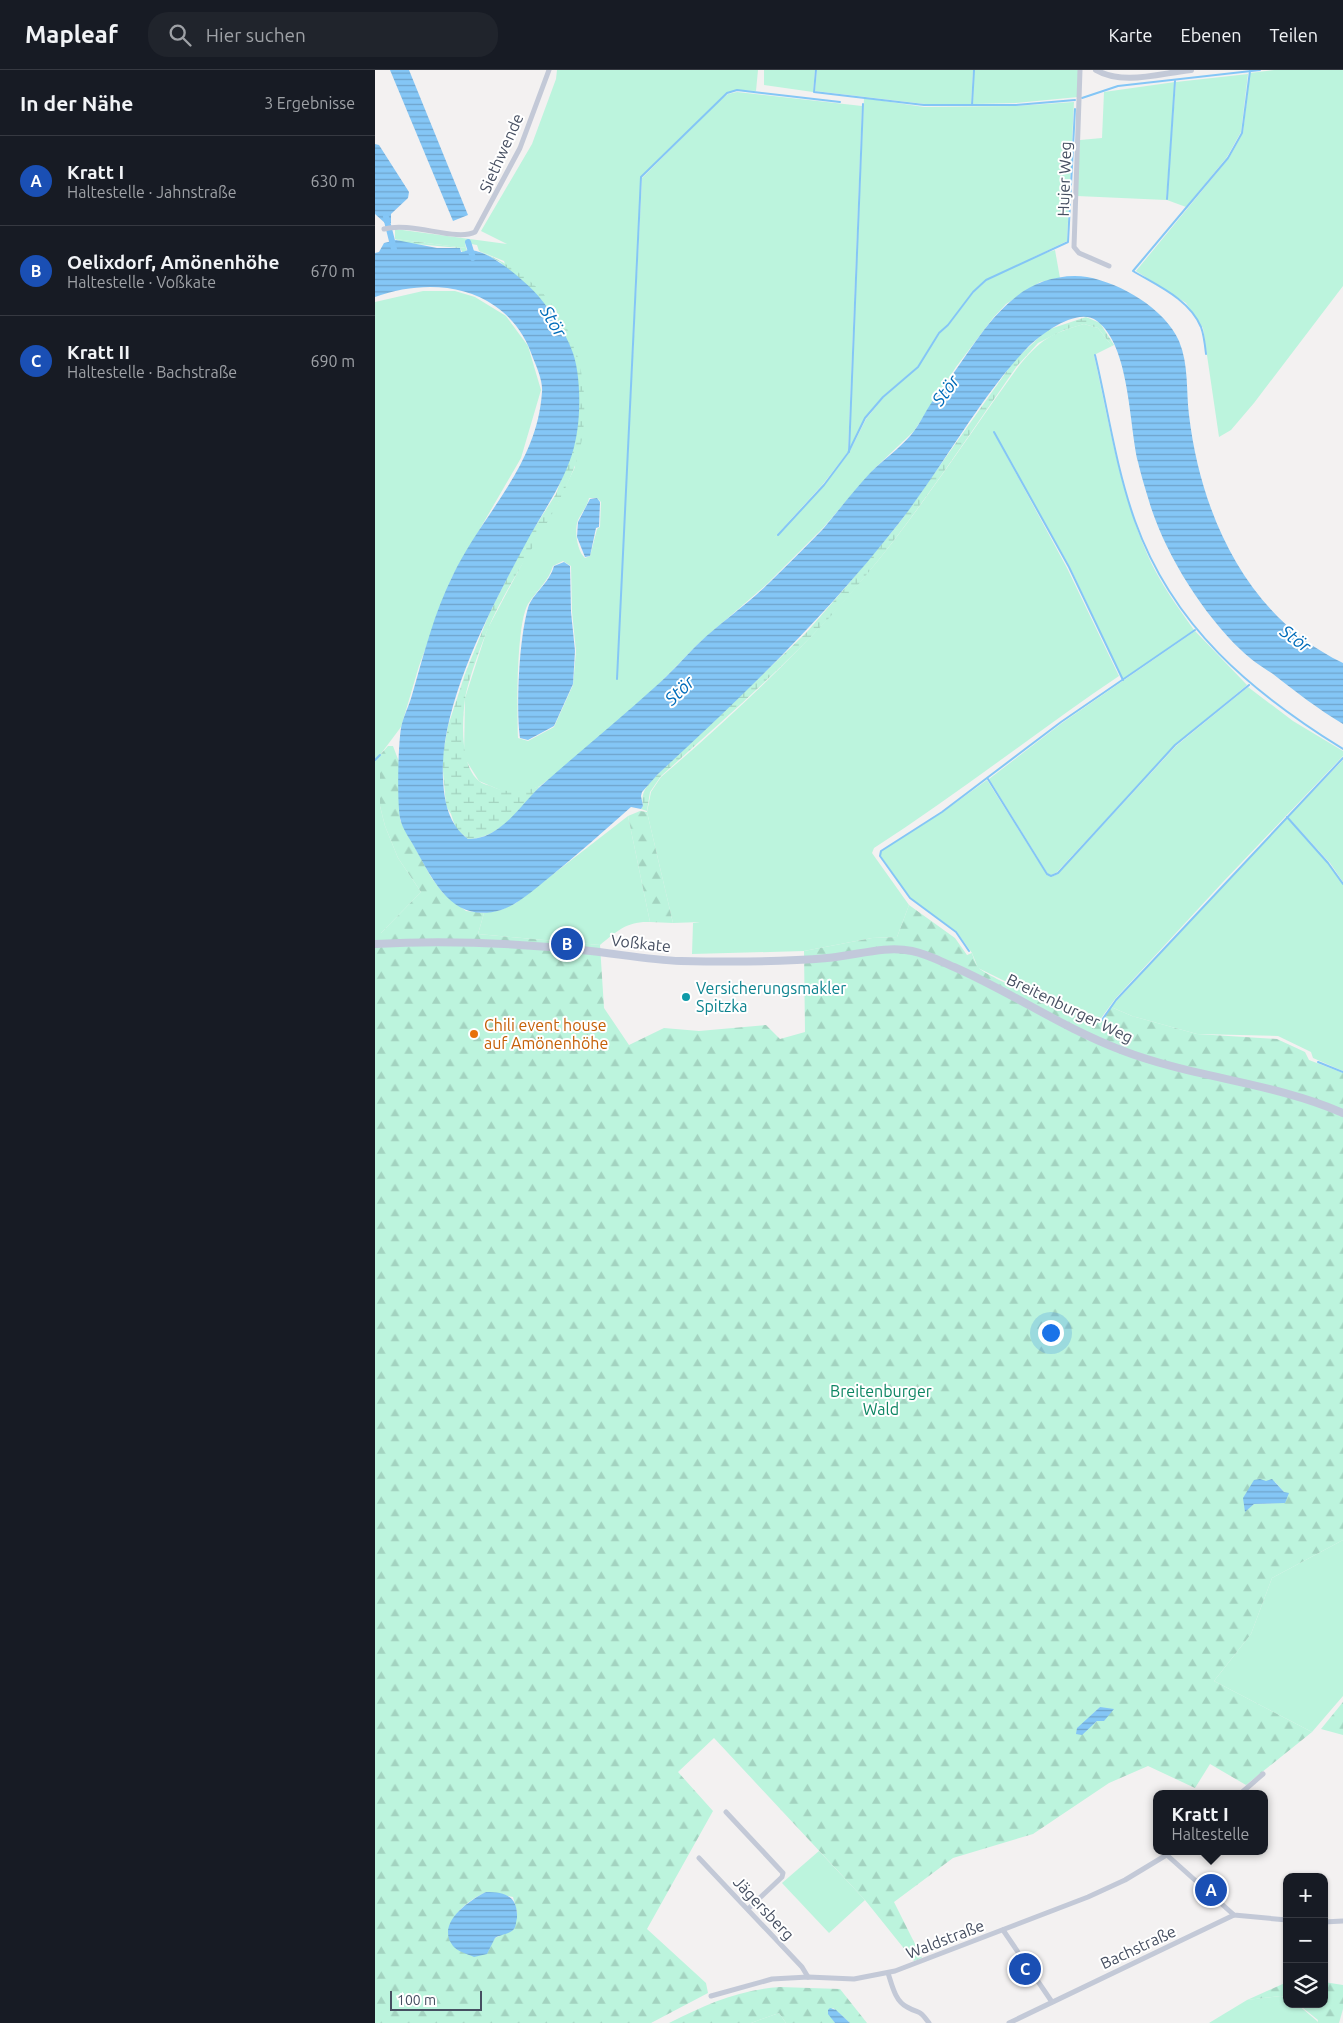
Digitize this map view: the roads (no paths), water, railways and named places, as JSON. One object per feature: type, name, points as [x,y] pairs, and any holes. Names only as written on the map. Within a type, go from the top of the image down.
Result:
[{"type":"main road","name":"Voßkate","points":[[375,944],[453,942],[546,947],[683,961],[817,959],[879,950],[903,949]]},
{"type":"main road","name":"Breitenburger Weg","points":[[903,949],[925,955],[973,976],[1095,1040],[1121,1051],[1315,1101],[1343,1114]]},
{"type":"street","name":"Siethwende","points":[[384,228],[403,225],[464,235],[471,235],[478,229],[499,192],[520,148],[549,70]]},
{"type":"street","name":"Hujer Weg","points":[[1081,70],[1074,247],[1077,252],[1109,266]]},
{"type":"street","points":[[1096,70],[1115,77],[1128,78],[1189,70]]},
{"type":"street","points":[[1245,1790],[1263,1774]]},
{"type":"street","points":[[726,1812],[783,1873],[782,1877],[748,1909]]},
{"type":"street","points":[[1168,1856],[1234,1915],[1283,1920]]},
{"type":"street","name":"Waldstraße","points":[[711,1996],[758,1982],[808,1978],[854,1979],[888,1973],[1102,1891],[1168,1856]]},
{"type":"street","name":"Jägersberg","points":[[699,1858],[802,1967],[808,1978]]},
{"type":"street","name":"Bachstraße","points":[[1009,2023],[1234,1915]]},
{"type":"street","points":[[1328,1922],[1343,1921]]},
{"type":"street","points":[[1003,1930],[1052,2002]]},
{"type":"street","points":[[888,1973],[897,1997],[906,2007],[920,2011],[929,2023]]},
{"type":"water","points":[[390,70],[409,70],[468,215],[453,221]]},
{"type":"water","points":[[375,144],[379,145],[409,192],[408,198],[391,214],[391,223],[386,224],[375,214]]},
{"type":"water","name":"Stör","points":[[396,240],[437,248],[460,248],[461,252],[468,250],[477,251],[487,255],[510,270],[538,296],[559,324],[568,342],[577,368],[578,428],[568,466],[483,627],[458,689],[449,720],[444,750],[443,779],[446,804],[456,827],[468,839],[485,836],[505,823],[542,785],[661,682],[707,636],[762,590],[823,529],[871,472],[911,435],[933,400],[994,318],[1024,291],[1041,282],[1059,277],[1087,277],[1114,285],[1141,299],[1153,308],[1172,329],[1179,341],[1184,359],[1189,415],[1195,453],[1205,490],[1218,526],[1235,560],[1256,591],[1281,619],[1310,644],[1343,663],[1343,724],[1307,700],[1245,653],[1212,618],[1186,581],[1164,541],[1146,491],[1135,446],[1127,387],[1116,348],[1108,333],[1097,321],[1089,317],[1070,319],[1042,335],[1010,367],[977,410],[915,501],[872,557],[784,653],[658,774],[642,792],[643,806],[641,809],[631,807],[561,868],[514,904],[501,910],[485,913],[471,911],[458,906],[439,888],[401,822],[398,787],[401,728],[446,589],[478,531],[507,489],[530,444],[538,419],[542,383],[530,350],[519,329],[502,311],[481,298],[467,292],[437,287],[406,289],[375,297],[375,253],[379,252],[384,243]]},
{"type":"water","points":[[597,498],[600,502],[599,527],[596,528],[590,556],[585,557],[577,537],[578,522],[590,499]]},
{"type":"water","points":[[564,562],[570,566],[571,612],[575,651],[573,684],[554,726],[528,740],[520,738],[518,709],[520,654],[525,621],[530,603],[552,572],[554,566]]},
{"type":"water","points":[[1272,1479],[1284,1492],[1289,1493],[1285,1503],[1254,1504],[1245,1512],[1243,1498],[1254,1480],[1266,1481]]},
{"type":"water","points":[[1100,1707],[1114,1709],[1104,1721],[1097,1721],[1082,1735],[1076,1734],[1077,1728]]},
{"type":"water","points":[[486,1892],[504,1894],[513,1900],[517,1911],[516,1925],[510,1932],[495,1938],[487,1954],[474,1957],[453,1946],[448,1929],[457,1913]]},
{"type":"water","points":[[830,2008],[836,2010],[850,2023],[835,2023],[828,2014]]},
{"type":"waterway","points":[[816,70],[814,92],[924,105],[1016,105],[1075,100]]},
{"type":"waterway","points":[[972,105],[974,70]]},
{"type":"waterway","points":[[1082,98],[1118,86],[1260,70]]},
{"type":"waterway","points":[[1206,354],[1201,327],[1189,309],[1172,294],[1133,271],[1228,158],[1242,133],[1250,71]]},
{"type":"waterway","points":[[1167,199],[1175,81]]},
{"type":"waterway","points":[[617,679],[641,177],[727,93],[737,90],[840,102]]},
{"type":"waterway","points":[[849,452],[863,104]]},
{"type":"waterway","points":[[778,535],[824,485],[848,453],[865,418],[883,397],[918,367],[939,333],[948,325],[973,292],[986,280],[1068,242],[1075,109]]},
{"type":"waterway","points":[[386,217],[394,249]]},
{"type":"waterway","points":[[468,242],[473,258]]},
{"type":"waterway","points":[[1095,355],[1117,460],[1128,501],[1151,559],[1171,593],[1193,625],[1247,680],[1277,704],[1343,749]]},
{"type":"waterway","points":[[994,432],[1069,567],[1123,680]]},
{"type":"waterway","points":[[969,951],[956,932],[910,898],[880,856],[881,851],[942,812],[1061,722],[1195,630]]},
{"type":"waterway","points":[[988,779],[1047,874],[1051,876],[1058,873],[1175,745],[1249,685]]},
{"type":"waterway","points":[[375,760],[380,755]]},
{"type":"waterway","points":[[1102,1020],[1116,1000],[1343,758]]},
{"type":"waterway","points":[[1287,817],[1328,863],[1343,884]]},
{"type":"waterway","points":[[1318,1062],[1343,1072]]},
{"type":"place","name":"Oelixdorf, Amönenhöhe","points":[[567,944]]},
{"type":"place","name":"Versicherungsmakler Spitzka","points":[[686,997]]},
{"type":"place","name":"Chili event house auf Amönenhöhe","points":[[474,1034]]},
{"type":"place","name":"Kratt I","points":[[1211,1890]]},
{"type":"place","name":"Kratt II","points":[[1025,1969]]},
{"type":"park label","name":"Breitenburger Wald","points":[[881,1400]]}]
